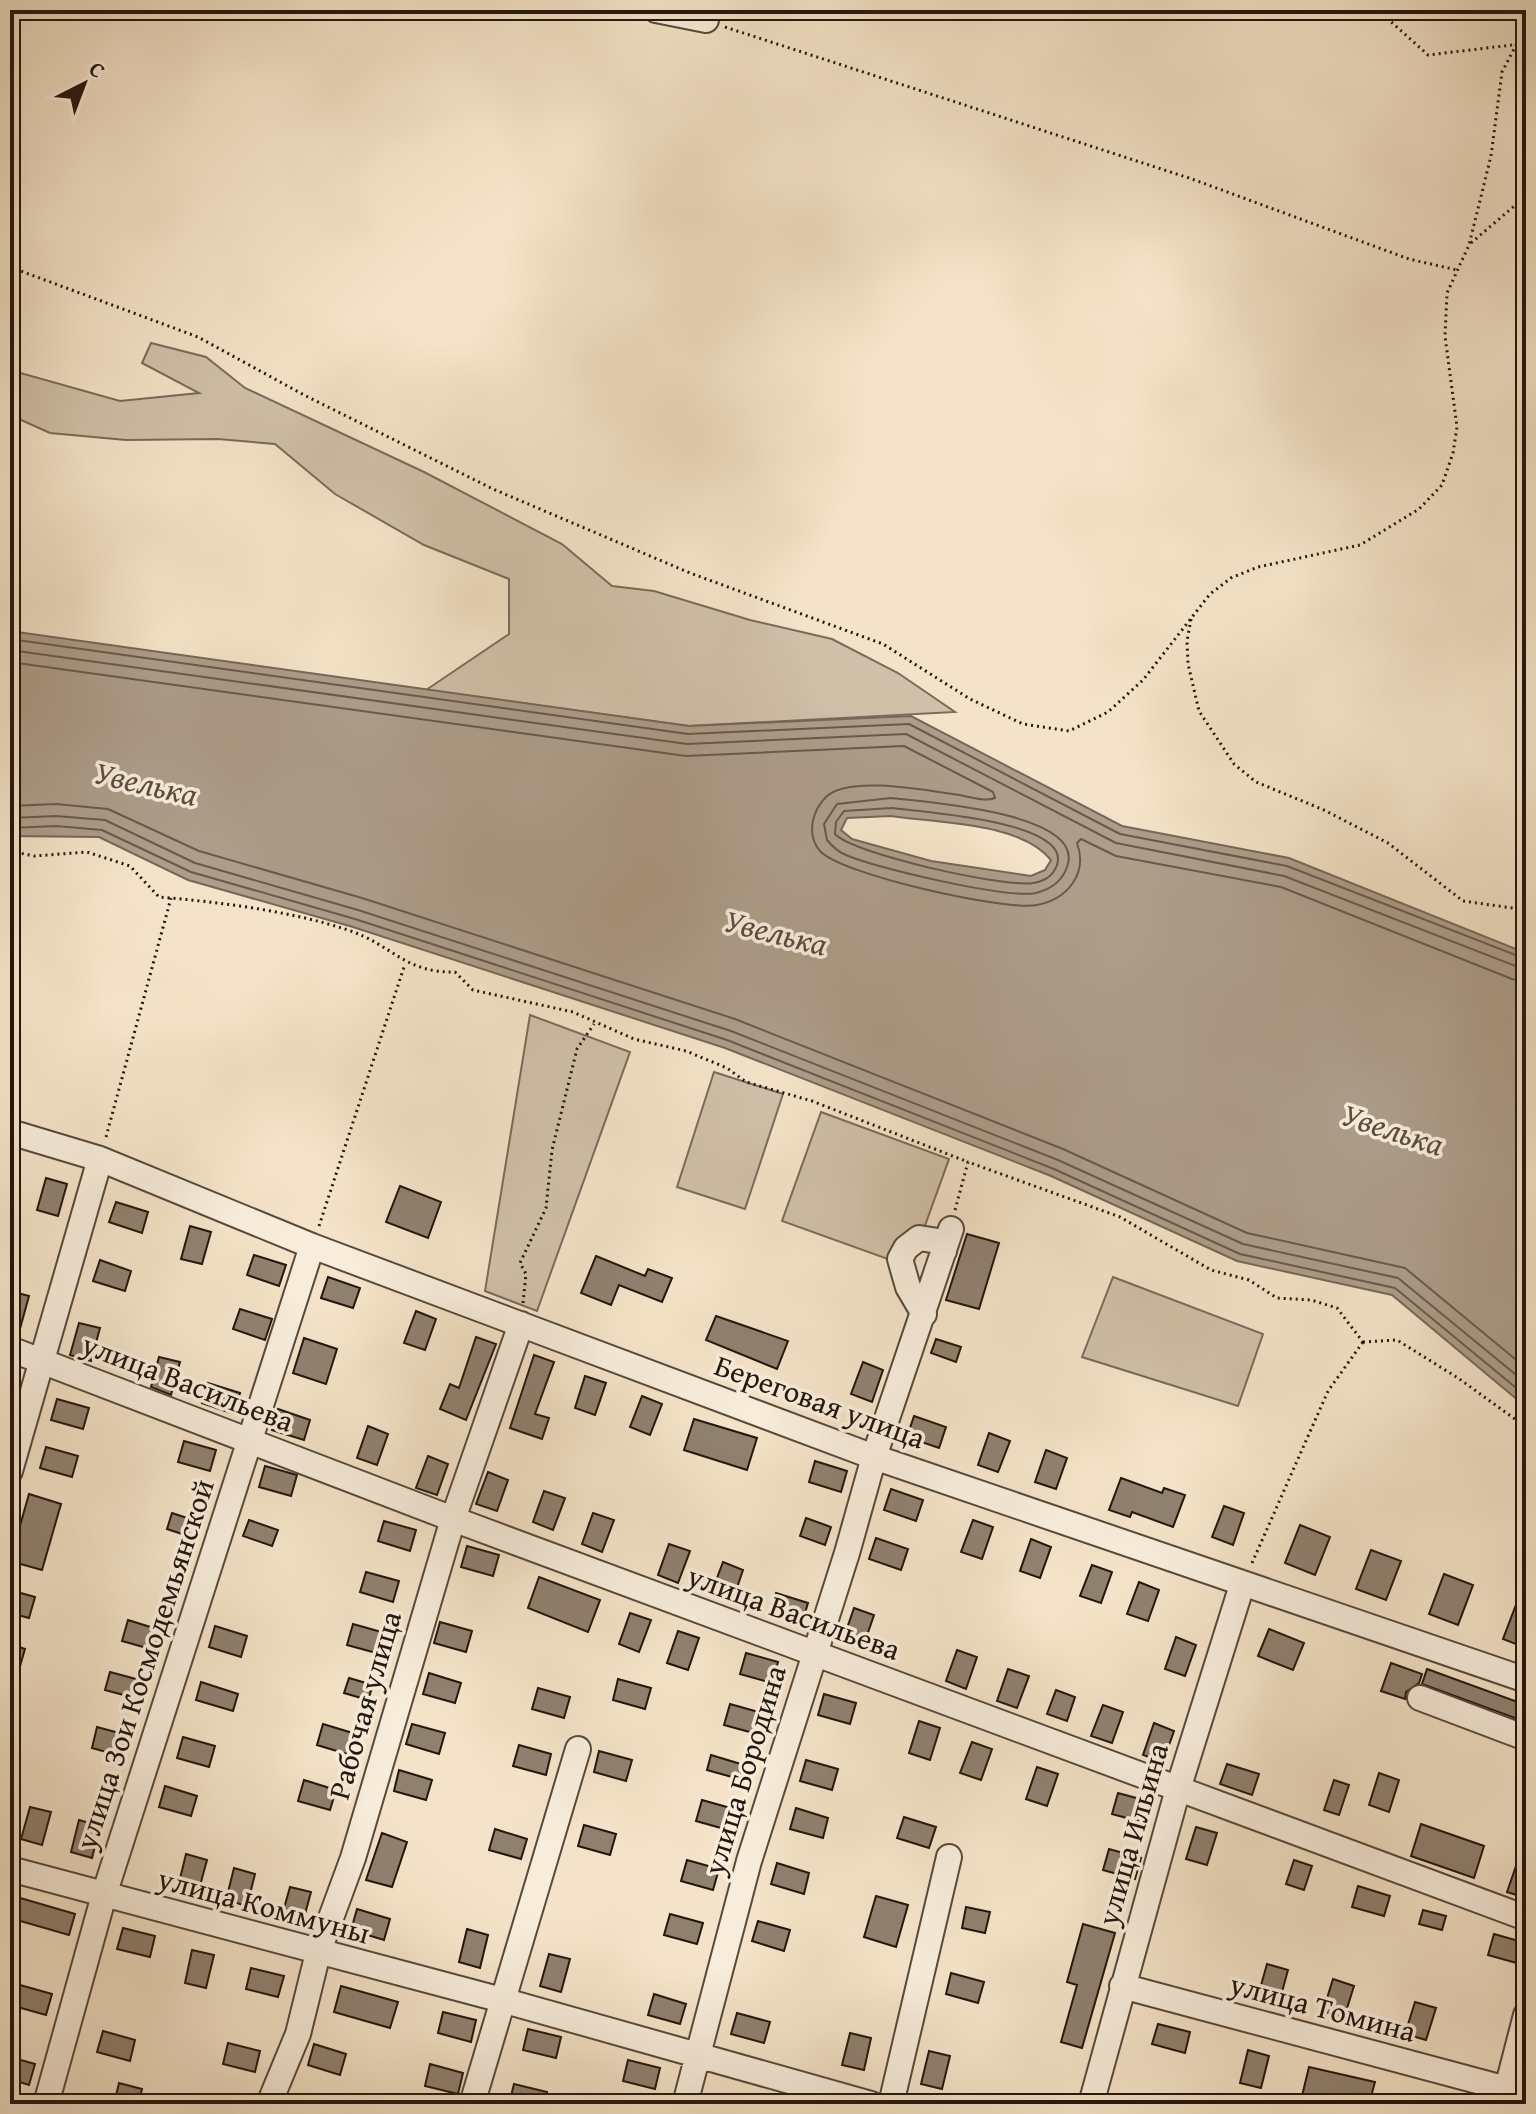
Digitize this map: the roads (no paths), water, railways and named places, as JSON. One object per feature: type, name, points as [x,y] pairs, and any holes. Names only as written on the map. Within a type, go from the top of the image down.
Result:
[{"type":"street","points":[[656,10],[706,20]]},
{"type":"street","name":"Береговая улица","points":[[10,1132],[100,1159],[312,1246],[874,1457],[1526,1680]]},
{"type":"street","points":[[10,1471],[100,1159]]},
{"type":"street","name":"улица Бородина","points":[[685,2104],[749,1861],[812,1653],[847,1553],[874,1457],[924,1314],[948,1240],[919,1238],[906,1248],[900,1259],[908,1287],[924,1314]]},
{"type":"street","name":"улица Зои Космодемьянской","points":[[46,2104],[104,1895],[312,1246]]},
{"type":"street","name":"Рабочая улица","points":[[269,2104],[298,2034],[318,1953],[353,1858],[453,1519],[521,1324]]},
{"type":"street","name":"улица Васильева","points":[[10,1349],[453,1519],[1526,1918]]},
{"type":"street","name":"улица Ильина","points":[[1091,2104],[1178,1789],[1242,1585]]},
{"type":"street","points":[[1420,1698],[1526,1738]]},
{"type":"street","points":[[472,2104],[578,1749]]},
{"type":"street","points":[[891,2104],[949,1857]]},
{"type":"street","name":"улица Коммуны","points":[[10,1869],[502,2000],[697,2058],[871,2104]]},
{"type":"street","name":"улица Томина","points":[[1122,1986],[1505,2097]]},
{"type":"street","points":[[1505,2097],[1526,2015]]},
{"type":"water","name":"Увелька","points":[[10,631],[689,726],[911,716],[1122,826],[1289,858],[1526,953],[1526,1407],[1392,1295],[1237,1261],[1051,1176],[725,1048],[353,927],[188,880],[99,837],[10,836]],"holes":[[[891,816],[999,831],[1037,847],[1051,860],[1045,870],[1031,876],[931,861],[852,839],[841,830],[847,818]]]}]
